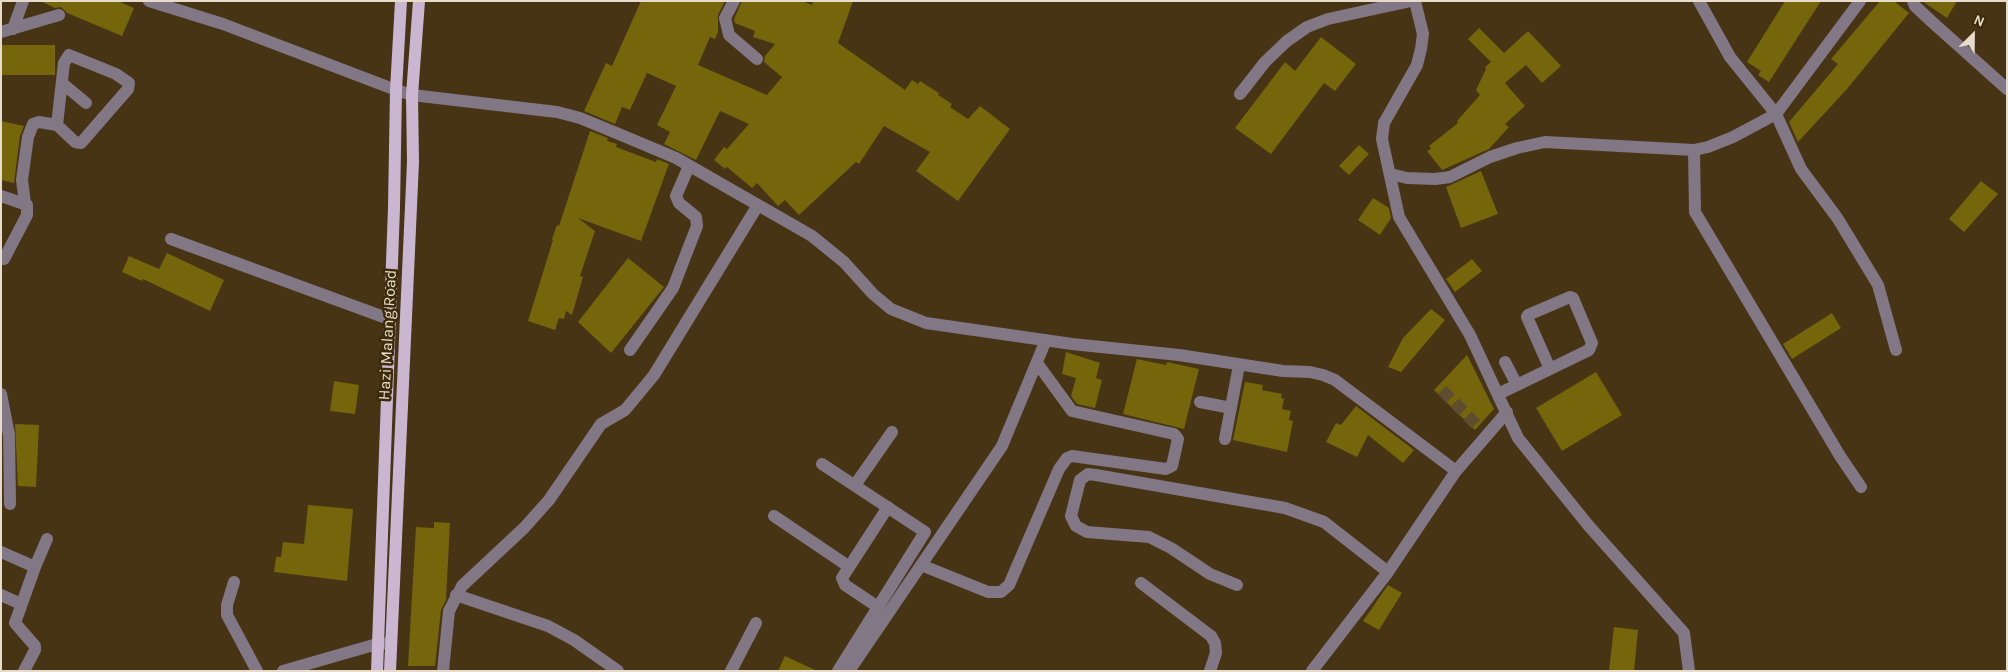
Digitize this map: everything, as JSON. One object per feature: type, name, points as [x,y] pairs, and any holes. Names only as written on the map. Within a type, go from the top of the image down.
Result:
[{"type":"main road","name":"Hazi Malang Road","points":[[376,671],[396,90],[402,1]]},
{"type":"main road","name":"Hazi Malang Road","points":[[390,671],[412,162],[412,95],[419,1]]},
{"type":"street","points":[[7,30],[23,1]]},
{"type":"street","points":[[149,1],[223,24],[412,95],[557,112],[580,118],[689,166],[812,236],[844,262],[873,294],[891,309],[926,323],[1046,340],[1179,355],[1282,372],[1310,372],[1335,380],[1456,471]]},
{"type":"street","points":[[734,1],[725,18],[729,34],[757,59]]},
{"type":"street","points":[[1240,94],[1265,62],[1287,41],[1308,27],[1328,19],[1411,1]]},
{"type":"street","points":[[1415,1],[1423,34],[1421,49],[1417,65],[1384,123],[1382,139],[1399,218],[1470,335],[1518,438],[1588,525],[1684,633],[1689,671]]},
{"type":"street","points":[[1699,1],[1730,57],[1776,114],[1801,169],[1838,219],[1878,285],[1896,350]]},
{"type":"street","points":[[1390,174],[1407,178],[1435,179],[1450,177],[1490,157],[1517,148],[1545,142],[1694,150],[1708,147],[1733,137],[1776,114],[1860,1]]},
{"type":"street","points":[[1913,1],[1915,6],[1930,21],[2007,89]]},
{"type":"street","points":[[7,30],[59,15]]},
{"type":"street","points":[[4,259],[27,215],[22,180],[30,130],[33,124],[39,122],[57,125],[75,142],[82,142],[129,86],[116,74],[72,55],[65,60],[57,125]]},
{"type":"street","points":[[62,83],[86,104]]},
{"type":"street","points":[[1694,150],[1695,212],[1840,456],[1861,487]]},
{"type":"street","points":[[630,350],[673,288],[698,226],[696,217],[679,202],[676,196],[689,166]]},
{"type":"street","points":[[1,196],[25,203]]},
{"type":"street","points":[[443,671],[450,611],[456,595],[462,586],[524,528],[550,500],[601,424],[625,410],[654,376],[758,205]]},
{"type":"street","points":[[171,239],[389,319]]},
{"type":"street","points":[[1498,394],[1550,368],[1591,347],[1592,343],[1570,297],[1528,315],[1527,318],[1550,368]]},
{"type":"street","points":[[849,671],[1002,446],[1046,340]]},
{"type":"street","points":[[1505,362],[1516,385]]},
{"type":"street","points":[[921,565],[988,592],[1001,592],[1009,585],[1059,469],[1067,458],[1072,456],[1166,468],[1172,466],[1178,439],[1174,434],[1072,411],[1037,363]]},
{"type":"street","points":[[1226,439],[1239,365]]},
{"type":"street","points":[[1,394],[9,435],[10,504]]},
{"type":"street","points":[[1200,402],[1231,408]]},
{"type":"street","points":[[1312,671],[1388,572],[1483,430],[1507,412]]},
{"type":"street","points":[[855,485],[892,432]]},
{"type":"street","points":[[822,464],[926,532],[838,671]]},
{"type":"street","points":[[1237,585],[1210,574],[1166,545],[1149,537],[1087,532],[1076,526],[1071,516],[1080,480],[1088,474],[1096,475],[1285,508],[1324,522],[1388,572]]},
{"type":"street","points":[[878,607],[843,583],[842,578],[888,507]]},
{"type":"street","points":[[774,516],[848,566]]},
{"type":"street","points":[[24,671],[35,650],[33,644],[16,626],[21,604],[47,538]]},
{"type":"street","points":[[1,552],[35,567]]},
{"type":"street","points":[[234,582],[227,605],[227,615],[257,671]]},
{"type":"street","points":[[1141,583],[1211,636],[1215,643],[1216,653],[1210,671]]},
{"type":"street","points":[[1,595],[21,604]]},
{"type":"street","points":[[456,595],[548,626],[574,640],[618,671]]},
{"type":"street","points":[[732,671],[756,623]]},
{"type":"street","points":[[283,671],[378,644],[391,643]]},
{"type":"building","points":[[40,1],[118,1],[134,8],[122,36],[67,13],[61,7],[55,8]]},
{"type":"building","points":[[641,1],[725,1],[718,15],[718,32],[715,39],[710,37],[698,65],[767,95],[782,77],[764,62],[765,56],[775,44],[753,37],[755,31],[735,23],[734,19],[742,1],[802,1],[812,5],[813,1],[853,1],[838,43],[905,90],[912,80],[918,84],[920,81],[939,93],[938,95],[952,104],[950,107],[968,119],[980,106],[1010,129],[958,201],[916,171],[930,152],[884,126],[859,164],[856,162],[799,215],[785,200],[778,206],[757,183],[752,188],[727,167],[725,169],[714,160],[724,147],[727,149],[749,124],[720,111],[696,160],[664,144],[670,132],[657,125],[676,86],[647,73],[630,110],[622,107],[615,124],[584,111],[606,63],[612,66]]},
{"type":"building","points":[[1785,1],[1821,1],[1769,82],[1758,75],[1761,71],[1747,62]]},
{"type":"building","points":[[1880,1],[1894,1],[1909,13],[1847,89],[1798,142],[1789,122],[1838,64],[1831,59]]},
{"type":"building","points":[[1922,1],[1957,1],[1947,18]]},
{"type":"building","points":[[1479,28],[1504,53],[1528,31],[1561,66],[1542,83],[1526,65],[1505,83],[1525,106],[1505,124],[1509,127],[1489,149],[1442,170],[1427,151],[1431,149],[1429,146],[1458,123],[1457,121],[1480,95],[1476,90],[1486,69],[1485,67],[1491,62],[1468,39]]},
{"type":"building","points":[[1321,37],[1356,64],[1335,91],[1324,83],[1271,154],[1235,128],[1285,62],[1295,71]]},
{"type":"building","points":[[1,45],[55,45],[55,75],[1,75]]},
{"type":"building","points":[[1,121],[24,126],[20,136],[14,183],[1,180]]},
{"type":"building","points":[[590,131],[608,138],[607,141],[617,144],[616,147],[656,162],[657,159],[669,164],[641,241],[578,218],[595,231],[580,276],[583,277],[572,315],[566,311],[564,319],[559,318],[555,330],[528,321],[552,239],[557,225],[559,226]]},
{"type":"building","points":[[1359,145],[1369,154],[1349,175],[1339,166]]},
{"type":"building","points":[[1481,171],[1498,214],[1461,228],[1446,187]]},
{"type":"building","points":[[1981,181],[1998,194],[1964,232],[1949,219]]},
{"type":"building","points":[[1373,198],[1389,208],[1391,218],[1380,235],[1358,220]]},
{"type":"building","points":[[167,253],[224,280],[210,311],[143,279],[142,281],[122,272],[129,256],[159,269]]},
{"type":"building","points":[[628,258],[664,287],[611,353],[578,322]]},
{"type":"building","points":[[1472,259],[1482,271],[1455,292],[1446,279]]},
{"type":"building","points":[[1431,309],[1445,320],[1401,372],[1388,367],[1403,338]]},
{"type":"building","points":[[1832,313],[1841,328],[1792,359],[1783,344]]},
{"type":"building","points":[[1066,352],[1100,363],[1096,378],[1102,380],[1095,408],[1077,404],[1071,396],[1076,378],[1062,374]]},
{"type":"building","points":[[1467,355],[1494,409],[1475,430],[1434,390]]},
{"type":"building","points":[[1137,359],[1166,365],[1167,362],[1199,369],[1184,429],[1123,414]]},
{"type":"building","points":[[1596,372],[1622,415],[1562,451],[1536,408]]},
{"type":"building","points":[[334,381],[359,385],[355,414],[330,411]]},
{"type":"building","points":[[1245,382],[1263,385],[1262,390],[1282,394],[1281,398],[1284,399],[1282,409],[1291,411],[1289,420],[1293,421],[1287,452],[1233,440]]},
{"type":"building","points":[[1356,406],[1414,450],[1403,463],[1368,435],[1357,457],[1326,442],[1336,423],[1341,425]]},
{"type":"building","points":[[15,424],[39,425],[36,487],[18,486]]},
{"type":"building","points":[[308,505],[353,509],[347,581],[274,572],[276,557],[281,557],[283,542],[304,544]]},
{"type":"building","points":[[434,522],[450,523],[446,600],[441,610],[435,666],[408,666],[416,527],[434,528]]},
{"type":"building","points":[[1388,585],[1402,593],[1379,630],[1363,621]]},
{"type":"building","points":[[1614,627],[1638,630],[1634,671],[1609,671]]},
{"type":"building","points":[[785,656],[817,671],[778,671]]},
{"type":"tunnel","points":[[1442,390],[1479,427]]}]
